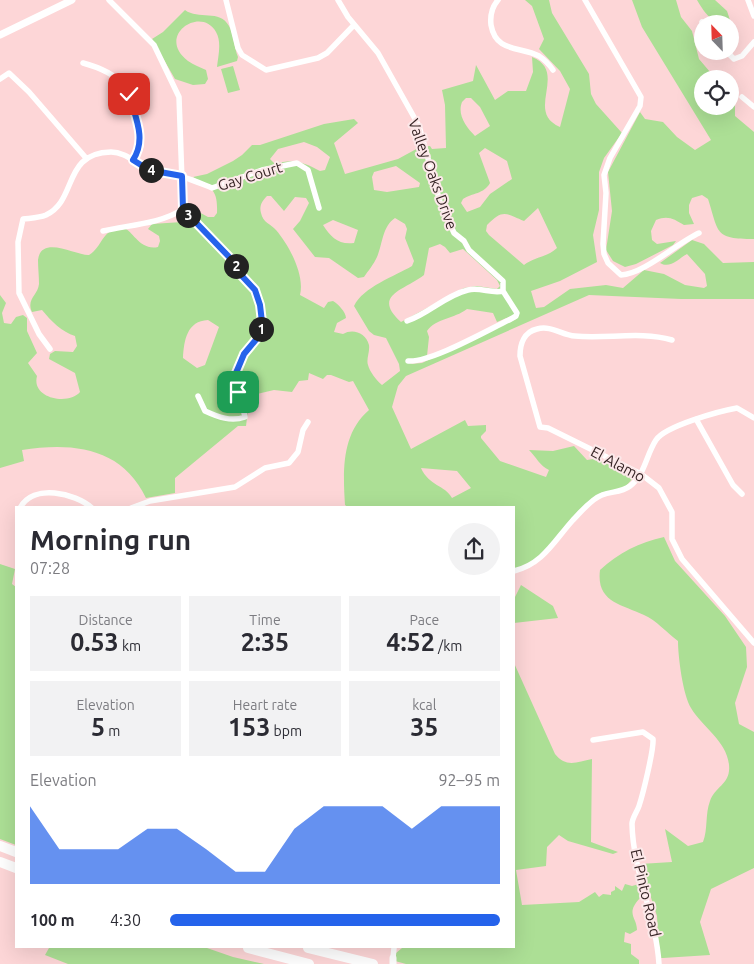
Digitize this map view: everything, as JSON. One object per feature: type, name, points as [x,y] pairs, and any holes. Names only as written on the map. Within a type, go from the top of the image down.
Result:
[{"type":"highway","points":[[0,846],[15,852]]},
{"type":"highway","points":[[0,862],[15,868]]},
{"type":"highway","points":[[248,948],[309,964]]},
{"type":"highway","points":[[308,948],[373,964]]},
{"type":"street","points":[[0,35],[72,0]]},
{"type":"street","points":[[109,0],[154,45],[179,97],[183,209],[233,261],[241,275],[255,290],[262,322],[259,336],[244,354],[236,373],[245,417],[236,420],[218,417],[205,411],[198,396]]},
{"type":"street","points":[[226,0],[238,48],[242,55],[266,70],[318,58],[327,53],[354,25]]},
{"type":"street","name":"Valley Oaks Drive","points":[[338,0],[354,25],[378,54],[419,126],[440,202],[454,233],[464,241],[469,250],[503,281],[504,290],[517,313],[516,316],[419,361],[408,361]]},
{"type":"street","points":[[498,0],[491,16],[493,33],[497,40],[510,49],[540,57],[553,70]]},
{"type":"street","points":[[586,0],[641,97],[640,106],[606,165],[603,244],[608,263],[621,275],[631,273],[668,254],[699,233]]},
{"type":"street","points":[[748,0],[754,16]]},
{"type":"street","points":[[739,57],[754,42]]},
{"type":"street","points":[[83,63],[97,67],[117,78],[128,90],[141,141],[140,150],[133,160]]},
{"type":"street","points":[[0,79],[9,73],[29,92],[86,158],[75,170],[66,193],[54,208],[47,214],[23,219],[18,242],[19,293],[39,334],[50,350]]},
{"type":"street","points":[[742,97],[754,107]]},
{"type":"street","name":"Gay Court","points":[[86,158],[110,152],[126,156],[149,170],[182,176],[212,188],[262,170],[297,163],[308,170],[320,208]]},
{"type":"street","points":[[103,231],[162,218],[183,209]]},
{"type":"street","points":[[408,321],[466,291],[498,292],[504,290]]},
{"type":"street","name":"El Alamo","points":[[672,340],[654,336],[576,336],[550,328],[532,331],[523,340],[520,356],[540,427],[548,428],[641,474],[659,488],[672,512],[672,539],[682,560],[754,643]]},
{"type":"street","points":[[515,571],[536,563],[573,520],[593,501],[603,494],[623,492],[641,474],[657,438],[696,419],[717,412],[737,408],[754,418]]},
{"type":"street","points":[[696,419],[733,485],[742,494]]},
{"type":"street","points":[[137,506],[173,496],[236,487],[263,469],[289,463],[298,452],[303,430],[308,422]]},
{"type":"street","points":[[21,506],[34,497],[55,492],[76,496],[89,506]]},
{"type":"street","name":"El Pinto Road","points":[[593,740],[643,732],[653,738],[653,748],[642,793],[632,822],[640,878],[654,924],[659,964]]},
{"type":"street","points":[[393,961],[394,948]]},
{"type":"green space","points":[[525,0],[549,0],[552,13],[589,74],[591,94],[596,104],[622,133],[604,158],[599,172],[599,210],[593,235],[597,262],[560,281],[531,291],[536,308],[544,307],[570,289],[606,285],[623,288],[644,270],[664,274],[685,285],[704,288],[707,286],[705,274],[687,254],[671,264],[664,265],[660,263],[692,240],[704,244],[723,263],[754,262],[754,299],[681,299],[589,295],[406,376],[398,386],[392,407],[411,449],[465,420],[468,426],[486,425],[486,431],[481,438],[500,461],[546,477],[549,470],[529,450],[553,451],[574,446],[587,460],[594,457],[634,477],[626,486],[619,490],[609,491],[578,511],[537,561],[515,569],[515,506],[345,505],[344,467],[349,442],[353,430],[369,410],[353,381],[349,382],[331,375],[327,375],[323,379],[309,373],[308,380],[299,381],[292,392],[274,390],[257,394],[248,410],[246,426],[238,426],[175,478],[175,493],[146,498],[136,481],[124,468],[109,458],[77,448],[59,447],[22,450],[24,461],[0,468],[0,295],[6,303],[2,313],[4,323],[11,324],[16,317],[23,315],[27,318],[27,331],[37,353],[28,363],[37,376],[37,384],[40,390],[52,398],[60,399],[74,396],[80,392],[75,373],[49,359],[50,354],[55,351],[73,352],[77,346],[75,336],[57,326],[42,310],[32,312],[30,304],[39,284],[38,260],[41,252],[46,248],[60,248],[89,255],[107,234],[117,229],[128,230],[146,246],[158,247],[159,236],[148,229],[152,224],[182,222],[197,211],[208,217],[214,217],[217,213],[215,194],[209,187],[193,177],[207,174],[233,161],[252,145],[260,145],[324,124],[354,119],[358,123],[334,143],[345,174],[398,159],[420,147],[430,146],[432,149],[446,148],[445,105],[442,90],[473,81],[476,65],[495,100],[508,91],[526,91],[533,72],[532,57],[542,64],[547,72],[548,82],[545,102],[546,112],[550,120],[560,127],[570,89],[560,71],[539,49],[544,39],[532,6]],"holes":[[[466,98],[471,98],[480,107],[490,126],[475,136],[466,125],[461,107],[462,102]],[[304,142],[317,147],[330,157],[325,170],[320,171],[309,165],[292,161],[275,164],[270,159],[278,149]],[[485,148],[507,161],[512,179],[490,194],[480,207],[467,212],[461,203],[463,199],[485,189],[490,183],[479,153]],[[396,166],[420,183],[419,187],[387,192],[374,190],[372,177],[374,172]],[[267,196],[271,196],[284,211],[295,197],[306,198],[309,203],[300,221],[293,229],[315,257],[329,258],[358,278],[364,277],[374,262],[385,231],[391,222],[395,218],[405,224],[407,229],[405,238],[414,261],[412,266],[364,293],[354,306],[369,331],[374,335],[386,338],[399,364],[400,371],[382,385],[369,368],[367,360],[369,345],[365,337],[355,332],[343,334],[334,332],[337,323],[346,318],[341,308],[333,301],[328,302],[324,308],[300,295],[300,279],[291,252],[281,236],[263,219],[260,210],[262,202]],[[538,208],[557,248],[524,265],[486,231],[487,225],[497,216],[504,214],[524,221]],[[333,220],[358,230],[354,243],[339,241],[323,225]],[[440,244],[450,253],[463,249],[497,280],[500,286],[497,289],[477,286],[464,288],[401,322],[389,305],[390,299],[400,289],[424,275],[429,248]],[[467,309],[493,313],[497,322],[511,316],[516,319],[422,363],[410,364],[427,356],[429,337],[427,331],[435,323]],[[208,320],[219,327],[205,365],[197,368],[183,358],[184,345],[191,328],[201,321]],[[421,468],[457,471],[471,488],[452,498],[445,490],[428,478]]]},
{"type":"green space","points":[[632,0],[676,0],[681,17],[692,31],[694,60],[700,60],[708,70],[694,70],[694,112],[642,27]]},
{"type":"green space","points":[[697,0],[715,0],[727,11],[728,15],[708,15]]},
{"type":"green space","points":[[185,10],[190,13],[220,18],[229,26],[232,33],[238,57],[237,61],[217,67],[219,40],[216,32],[209,24],[201,22],[192,23],[184,27],[178,34],[176,42],[179,51],[188,61],[206,70],[208,79],[205,84],[193,85],[175,79],[152,39],[163,32]]},
{"type":"green space","points":[[233,66],[240,90],[228,93],[221,69]]},
{"type":"green space","points":[[640,112],[645,119],[663,122],[677,137],[695,150],[711,140],[696,115],[735,115],[754,132],[754,239],[731,238],[720,232],[714,220],[708,199],[702,195],[692,198],[689,205],[689,213],[694,224],[684,225],[674,219],[667,218],[656,220],[651,231],[652,240],[657,244],[676,241],[673,245],[636,264],[625,267],[613,261],[606,250],[612,211],[608,172]]},
{"type":"green space","points":[[664,537],[675,561],[725,616],[746,647],[747,667],[735,703],[739,724],[754,732],[754,868],[711,889],[700,922],[710,955],[659,958],[657,916],[640,864],[672,862],[665,829],[688,846],[703,842],[710,801],[728,777],[729,771],[724,749],[696,715],[688,702],[681,676],[678,641],[648,617],[612,600],[602,589],[600,570],[614,558],[646,542]]},
{"type":"green space","points":[[0,564],[15,569],[12,584],[15,586],[15,845],[0,839]]},
{"type":"green space","points":[[521,585],[553,606],[558,618],[515,623],[515,597]]},
{"type":"green space","points":[[515,665],[555,754],[568,763],[592,759],[591,842],[618,852],[613,854],[568,841],[559,835],[547,847],[546,866],[516,870],[522,905],[579,902],[595,892],[599,897],[603,894],[611,895],[611,892],[615,890],[615,886],[622,891],[625,884],[632,886],[639,884],[644,899],[640,898],[632,912],[637,930],[630,934],[625,932],[624,942],[631,944],[631,954],[639,960],[639,964],[406,964],[395,961],[396,953],[402,948],[515,948]]},
{"type":"green space","points":[[49,948],[207,948],[233,957],[264,964],[68,964],[45,955]]},
{"type":"route","points":[[129,94],[141,141],[140,150],[133,160],[149,170],[182,176],[183,209],[233,261],[241,275],[255,290],[260,305],[262,322],[259,336],[244,354],[236,373],[238,392]]}]
